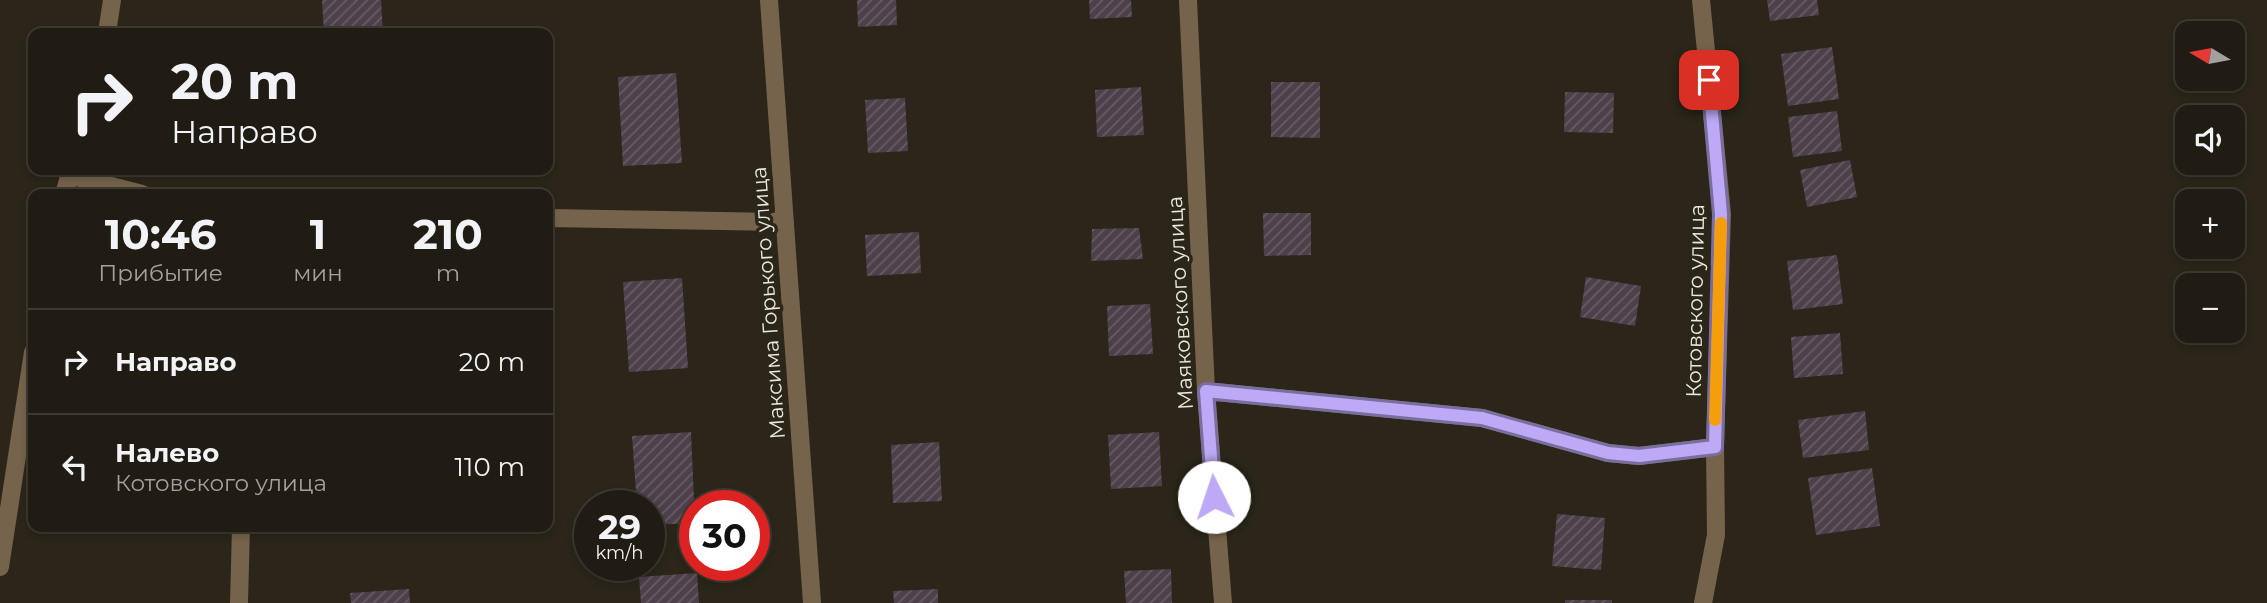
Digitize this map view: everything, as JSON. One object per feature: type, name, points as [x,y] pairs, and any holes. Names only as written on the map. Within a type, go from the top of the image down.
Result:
[{"type":"street","points":[[108,28],[112,0]]},
{"type":"street","name":"Максима Горького улица","points":[[769,0],[812,603]]},
{"type":"street","name":"Маяковского улица","points":[[1188,0],[1206,391],[1223,603]]},
{"type":"street","name":"Котовского улица","points":[[1701,0],[1721,214],[1715,447],[1716,535],[1703,603]]},
{"type":"street","points":[[80,175],[126,189]]},
{"type":"street","points":[[553,218],[785,222]]},
{"type":"street","points":[[0,567],[28,385]]},
{"type":"street","points":[[1206,391],[1482,418],[1608,453],[1639,456],[1715,447]]},
{"type":"street","points":[[239,603],[241,532]]},
{"type":"building","points":[[322,0],[381,0],[383,28],[324,28]]},
{"type":"building","points":[[857,0],[896,0],[897,25],[858,27]]},
{"type":"building","points":[[1089,0],[1131,0],[1132,17],[1090,19]]},
{"type":"building","points":[[1767,0],[1817,0],[1819,15],[1770,21]]},
{"type":"building","points":[[1832,47],[1839,99],[1788,106],[1781,54]]},
{"type":"building","points":[[676,73],[682,163],[623,166],[618,77]]},
{"type":"building","points":[[1271,82],[1320,82],[1320,138],[1271,137]]},
{"type":"building","points":[[1141,87],[1144,135],[1097,137],[1095,90]]},
{"type":"building","points":[[1565,92],[1614,93],[1613,133],[1564,132]]},
{"type":"building","points":[[905,98],[908,151],[868,153],[865,100]]},
{"type":"building","points":[[1837,111],[1842,151],[1793,157],[1788,117]]},
{"type":"building","points":[[1850,160],[1857,197],[1807,207],[1800,170]]},
{"type":"building","points":[[1263,213],[1311,213],[1311,255],[1264,256]]},
{"type":"building","points":[[1139,228],[1143,259],[1091,261],[1092,229]]},
{"type":"building","points":[[919,232],[921,273],[867,276],[865,235]]},
{"type":"building","points":[[1837,255],[1843,304],[1793,310],[1787,261]]},
{"type":"building","points":[[1586,277],[1641,286],[1635,326],[1580,317]]},
{"type":"building","points":[[682,278],[688,368],[629,372],[623,282]]},
{"type":"building","points":[[1150,304],[1153,354],[1109,356],[1107,306]]},
{"type":"building","points":[[1840,333],[1843,374],[1794,378],[1791,337]]},
{"type":"building","points":[[1865,411],[1869,450],[1803,458],[1798,420]]},
{"type":"building","points":[[691,432],[694,490],[679,490],[679,524],[665,524],[665,490],[636,490],[632,436]]},
{"type":"building","points":[[1159,432],[1162,486],[1111,489],[1108,435]]},
{"type":"building","points":[[939,442],[942,501],[893,503],[891,445]]},
{"type":"building","points":[[1872,468],[1880,526],[1816,535],[1808,478]]},
{"type":"building","points":[[1557,514],[1605,518],[1601,570],[1552,566]]},
{"type":"building","points":[[1171,569],[1172,603],[1126,603],[1124,571]]},
{"type":"building","points":[[679,574],[679,581],[698,581],[699,603],[641,603],[639,581],[665,581],[665,575]]},
{"type":"building","points":[[409,589],[410,603],[351,603],[350,593]]},
{"type":"building","points":[[938,589],[938,603],[894,603],[893,591]]},
{"type":"building","points":[[1565,600],[1612,600],[1612,603],[1565,603]]},
{"type":"slow traffic","points":[[1715,420],[1721,223]]},
{"type":"route","points":[[1214,497],[1206,391],[1482,418],[1577,442],[1608,453],[1639,456],[1715,447],[1721,214],[1709,80]]}]
